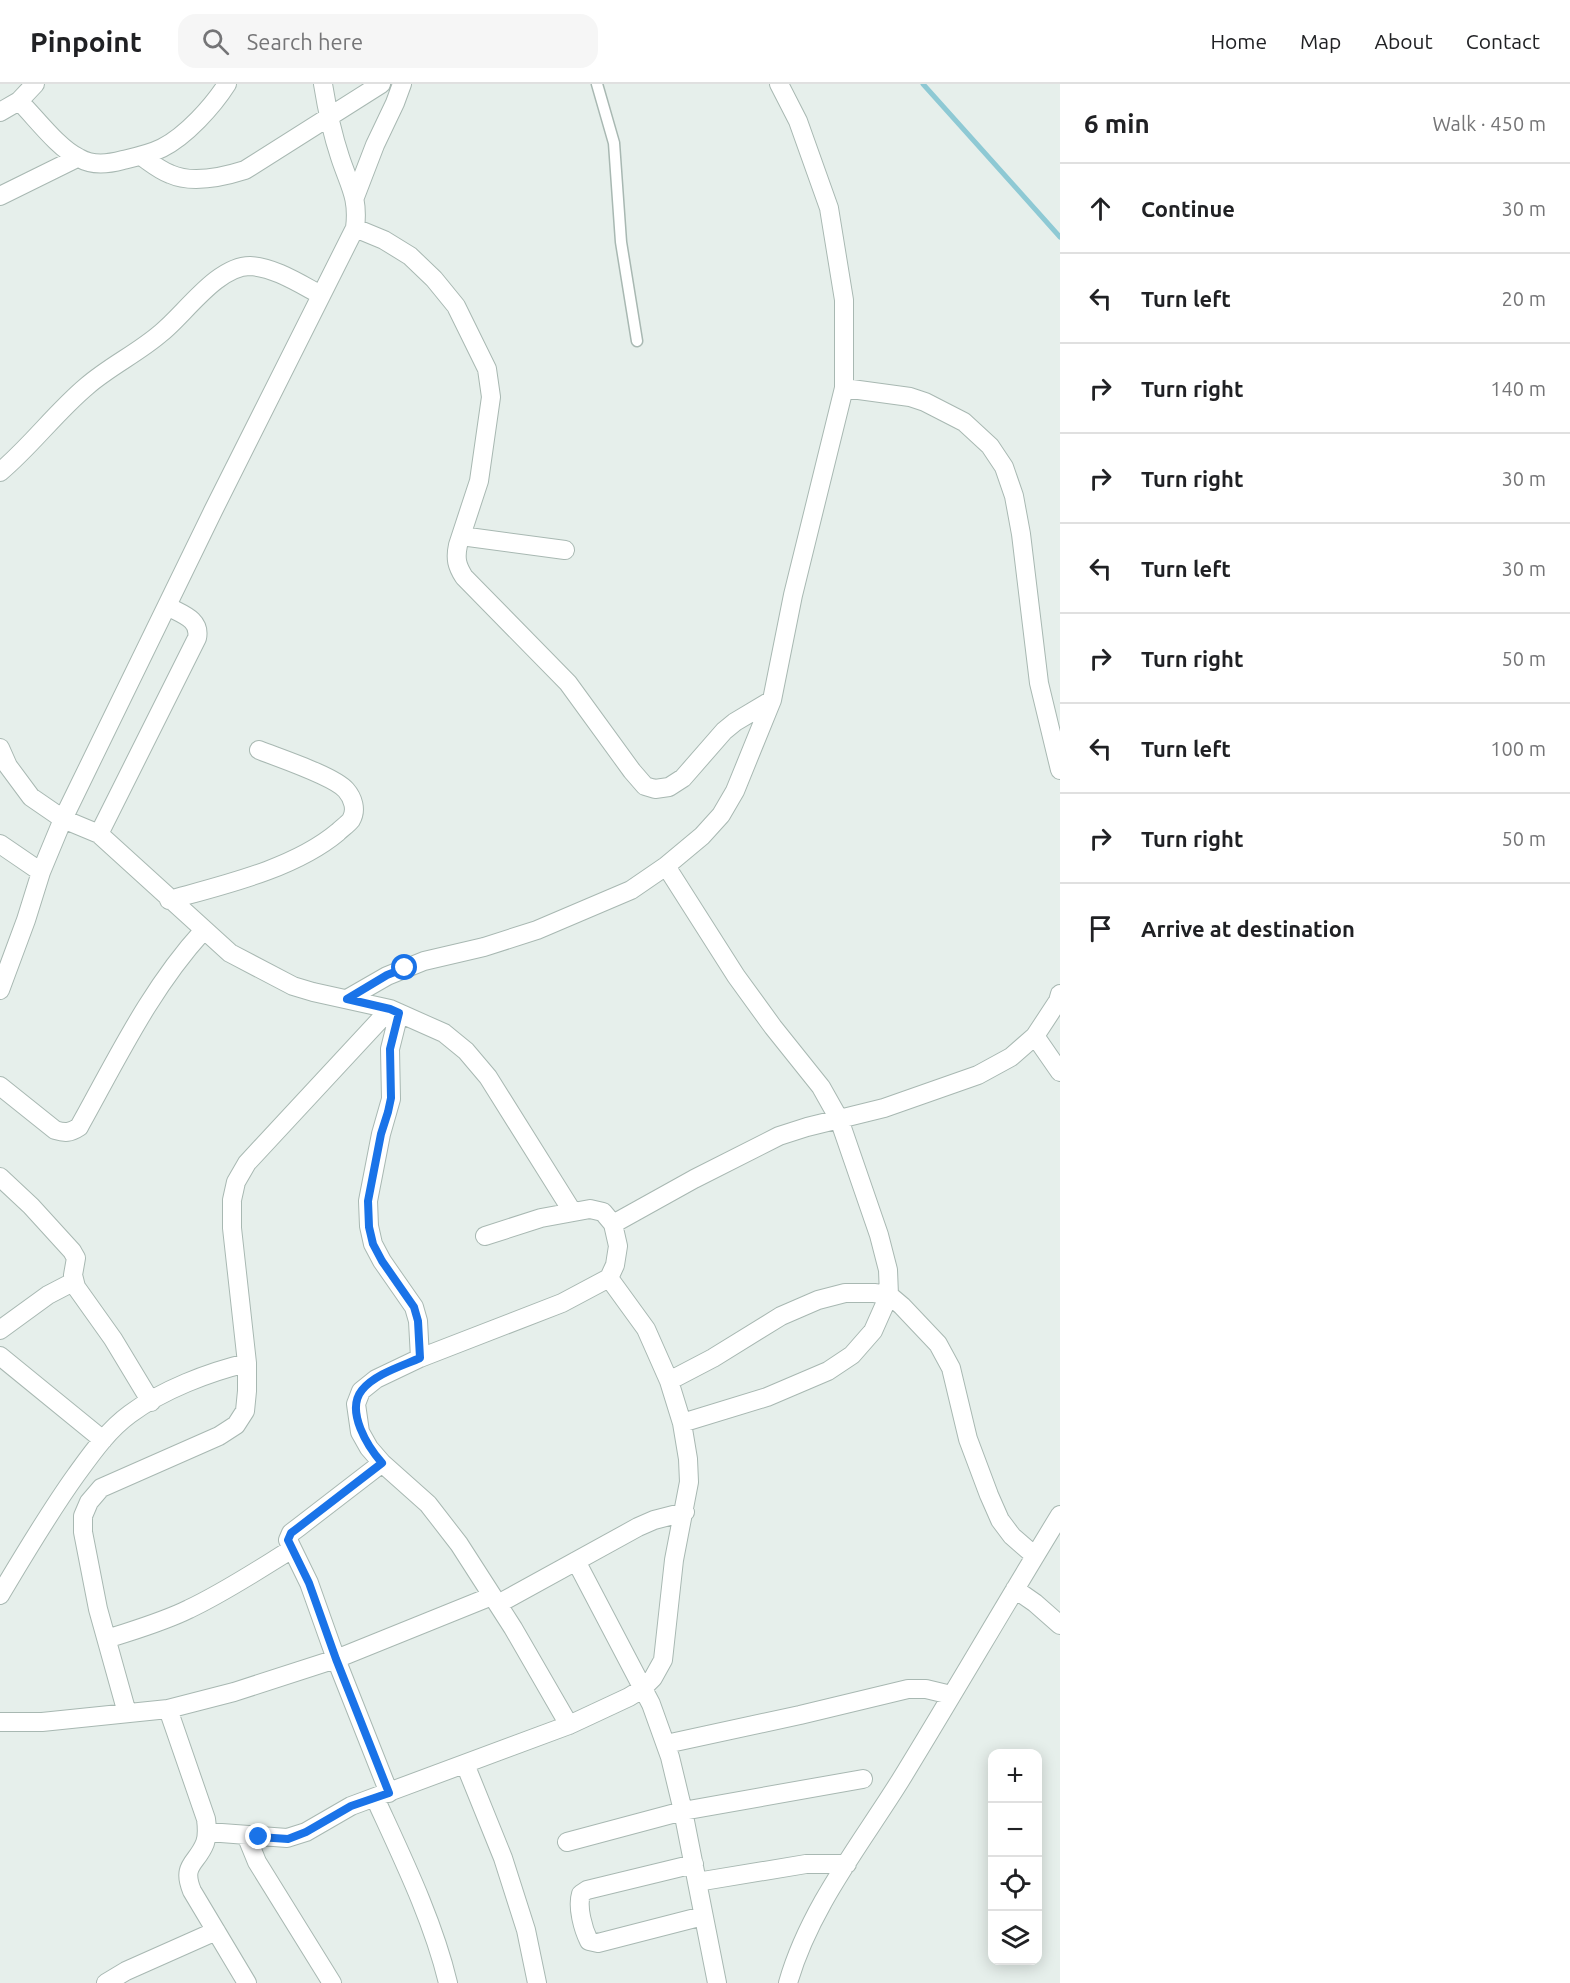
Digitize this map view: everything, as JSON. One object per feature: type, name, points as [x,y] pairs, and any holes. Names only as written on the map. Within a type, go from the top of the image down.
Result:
[{"type":"street","points":[[0,112],[19,101],[35,84]]},
{"type":"street","points":[[19,101],[63,147],[77,158],[92,164],[111,163],[141,156],[164,147],[183,134],[218,98],[227,84]]},
{"type":"street","points":[[323,84],[328,118],[340,159],[355,197]]},
{"type":"street","points":[[141,156],[172,176],[225,177],[245,170],[381,84]]},
{"type":"street","points":[[0,990],[6,952],[63,819],[166,606],[355,228],[355,197],[402,84]]},
{"type":"street","points":[[347,999],[387,975],[424,961],[484,947],[537,930],[631,890],[666,867],[702,836],[721,815],[735,791],[772,700],[793,595],[844,388],[844,300],[829,208],[798,121],[779,84]]},
{"type":"street","points":[[0,196],[77,158]]},
{"type":"street","points":[[355,228],[384,240],[410,256],[434,279],[456,306],[487,369],[491,397],[479,481],[456,556],[458,567],[464,577],[568,683],[645,786],[655,789],[669,787],[683,778],[724,731],[772,700]]},
{"type":"street","points":[[0,472],[87,385],[162,333],[214,283],[231,270],[249,266],[270,270],[321,295]]},
{"type":"street","points":[[844,388],[918,399],[964,422],[990,446],[1004,468],[1014,496],[1021,534],[1039,683],[1059,760]]},
{"type":"street","points":[[461,536],[565,550]]},
{"type":"street","points":[[99,834],[197,638],[199,631],[196,623],[166,606]]},
{"type":"street","points":[[0,748],[8,766],[31,797],[63,819],[99,834],[203,931],[230,953],[267,974],[313,992],[394,1011],[444,1033],[466,1051],[488,1077],[572,1211]]},
{"type":"street","points":[[169,900],[257,874],[293,859],[328,840],[351,820],[354,810],[352,799],[344,788],[328,778],[259,750]]},
{"type":"street","points":[[0,844],[41,872]]},
{"type":"street","points":[[666,867],[736,976],[821,1087],[839,1119],[879,1234],[888,1270],[889,1295],[873,1330],[852,1355],[828,1371],[766,1397],[682,1423]]},
{"type":"street","points":[[0,1086],[56,1130],[65,1133],[79,1127],[148,1004],[180,956],[203,931]]},
{"type":"street","points":[[613,1224],[704,1173],[771,1140],[807,1127],[884,1108],[978,1075],[1011,1057],[1035,1036],[1060,994]]},
{"type":"street","points":[[394,1011],[390,1049],[391,1098],[381,1134],[368,1201],[369,1227],[373,1244],[382,1261],[414,1307],[418,1321],[420,1358]]},
{"type":"street","points":[[0,1595],[68,1509],[89,1502],[100,1488],[219,1436],[236,1425],[245,1411],[247,1391],[237,1365],[231,1200],[236,1182],[247,1163],[394,1011]]},
{"type":"street","points":[[1035,1036],[1060,1072]]},
{"type":"street","points":[[0,1177],[31,1206],[72,1251],[76,1258],[73,1282],[113,1340],[151,1402]]},
{"type":"street","points":[[485,1236],[541,1218],[590,1209],[603,1212],[613,1224],[618,1246],[615,1265],[609,1278],[543,1311],[420,1358],[376,1379],[361,1391],[356,1404],[360,1432],[369,1448],[382,1463],[428,1504],[459,1545],[495,1600],[569,1725]]},
{"type":"street","points":[[208,1832],[288,1839],[306,1832],[351,1806],[569,1725],[642,1689],[653,1678],[663,1660],[674,1560],[689,1482],[688,1459],[682,1423],[669,1381],[646,1329],[609,1278]]},
{"type":"street","points":[[0,1330],[48,1295],[73,1282]]},
{"type":"street","points":[[669,1381],[713,1358],[781,1316],[818,1300],[845,1293],[889,1295],[938,1344],[951,1368],[968,1438],[1000,1520],[1012,1536],[1035,1556]]},
{"type":"street","points":[[0,1356],[103,1440]]},
{"type":"street","points":[[127,1713],[98,1609],[83,1532],[68,1509],[68,1487],[90,1455],[131,1413],[237,1365]]},
{"type":"street","points":[[382,1463],[291,1533],[288,1540],[309,1583],[403,1860],[431,1930],[448,1983]]},
{"type":"street","points":[[0,1722],[42,1722],[168,1709],[244,1689],[336,1659],[495,1600],[654,1520],[685,1512]]},
{"type":"street","points":[[788,1983],[796,1955],[825,1899],[1060,1515]]},
{"type":"street","points":[[107,1639],[188,1610],[292,1549]]},
{"type":"street","points":[[576,1561],[651,1704],[666,1744],[683,1811],[717,1983]]},
{"type":"street","points":[[1015,1589],[1060,1625]]},
{"type":"street","points":[[666,1744],[908,1689],[926,1689],[951,1695]]},
{"type":"street","points":[[168,1709],[206,1819],[208,1832],[205,1844],[189,1867],[187,1879],[247,1983]]},
{"type":"street","points":[[465,1764],[503,1858],[526,1930],[537,1983]]},
{"type":"street","points":[[567,1842],[683,1811],[862,1779]]},
{"type":"street","points":[[246,1836],[257,1862],[332,1983]]},
{"type":"street","points":[[703,1916],[598,1943],[589,1941],[586,1935],[579,1901],[580,1894],[587,1890],[695,1873],[806,1864],[847,1864]]},
{"type":"street","points":[[106,1983],[126,1971],[216,1931]]},
{"type":"lane","points":[[597,84],[614,143],[621,242],[637,341]]},
{"type":"waterway","points":[[923,84],[1060,237]]},
{"type":"route","points":[[259,1837],[288,1839],[306,1832],[351,1806],[389,1793],[336,1659],[309,1583],[288,1540],[291,1533],[382,1463],[369,1448],[360,1432],[356,1404],[361,1391],[376,1379],[420,1358],[420,1337],[414,1307],[382,1261],[373,1244],[369,1227],[368,1201],[381,1134],[391,1098],[390,1049],[399,1013],[347,999],[387,975],[405,968]]}]
